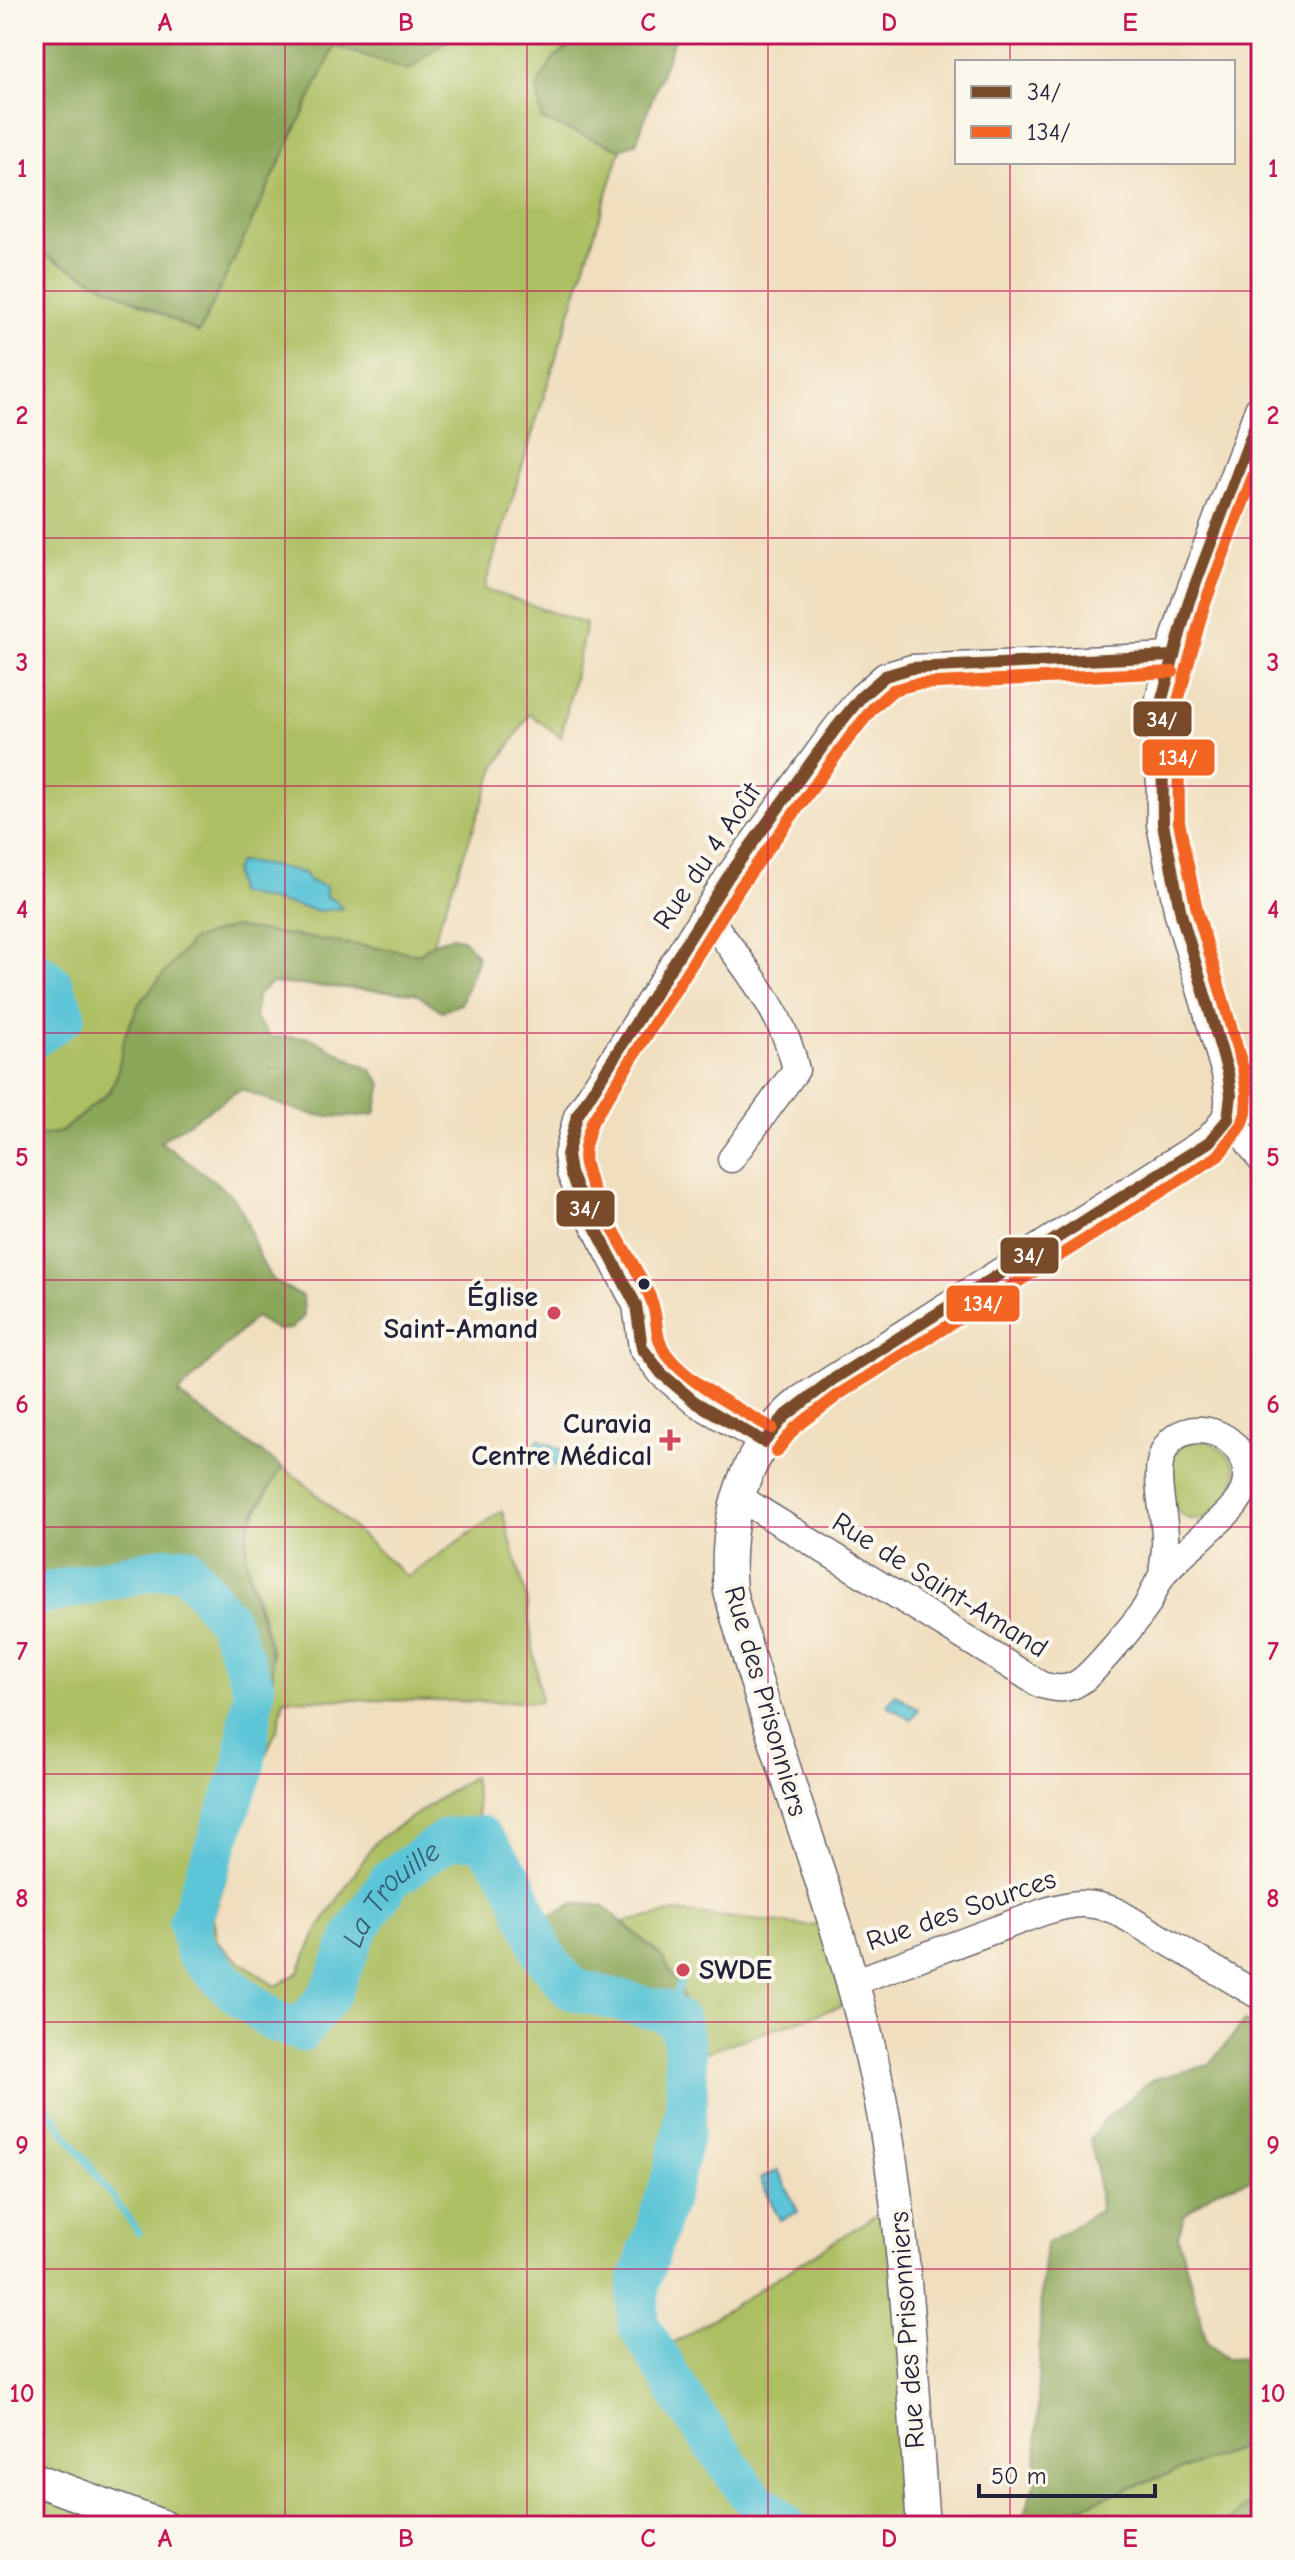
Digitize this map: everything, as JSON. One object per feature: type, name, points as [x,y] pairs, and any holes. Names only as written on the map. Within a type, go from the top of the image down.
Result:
[{"type":"street","points":[[1261,410],[1197,580],[1172,656],[1162,699],[1163,824],[1181,914],[1228,1073],[1232,1098],[1230,1116],[1261,1160]]},
{"type":"street","name":"Rue du 4 Août","points":[[764,1442],[695,1402],[662,1374],[642,1348],[636,1305],[570,1173],[567,1155],[577,1116],[728,877],[836,728],[861,697],[885,676],[912,668],[1172,656]]},
{"type":"street","points":[[705,913],[776,1014],[791,1045],[796,1070],[731,1159]]},
{"type":"street","name":"Rue des Prisonniers","points":[[923,2526],[898,2201],[879,2095],[851,1983],[730,1591],[728,1547],[737,1496],[764,1442],[784,1417],[832,1380],[1209,1142],[1230,1116]]},
{"type":"street","name":"Rue de Saint-Amand","points":[[737,1496],[1041,1685],[1059,1690],[1072,1687],[1085,1678],[1145,1609],[1162,1575],[1230,1511],[1241,1495],[1246,1481],[1238,1448],[1231,1440],[1211,1431],[1192,1431],[1172,1441],[1164,1450],[1159,1464],[1166,1539],[1162,1575]]},
{"type":"street","name":"Rue des Sources","points":[[851,1983],[1070,1903],[1096,1903],[1116,1911],[1261,1997]]},
{"type":"street","points":[[34,2479],[162,2526]]},
{"type":"green space","points":[[34,34],[455,34],[408,71],[335,46],[199,333],[34,250]]},
{"type":"green space","points":[[455,34],[615,34],[578,40],[542,120],[621,149],[484,589],[586,624],[561,737],[530,714],[495,768],[432,944],[420,954],[233,927],[164,976],[140,1002],[125,1035],[117,1075],[109,1092],[61,1132],[34,1137],[34,250],[199,333],[335,46],[408,71]]},
{"type":"green space","points":[[615,34],[676,34],[636,143],[621,149],[542,120],[537,87],[553,59],[579,39]]},
{"type":"green space","points":[[233,927],[419,954],[432,944],[453,936],[464,940],[478,957],[461,1004],[442,1011],[415,993],[271,983],[257,995],[255,1019],[270,1037],[309,1037],[371,1070],[382,1084],[375,1114],[320,1116],[291,1109],[241,1089],[160,1141],[234,1199],[272,1278],[303,1297],[304,1316],[291,1329],[277,1330],[255,1317],[178,1394],[282,1467],[255,1512],[246,1546],[247,1565],[267,1640],[273,1678],[254,1687],[228,1621],[186,1567],[155,1569],[34,1596],[34,1137],[61,1132],[109,1092],[117,1075],[125,1035],[140,1002],[193,939]]},
{"type":"green space","points":[[1192,1441],[1208,1441],[1230,1458],[1235,1467],[1235,1480],[1228,1496],[1216,1510],[1209,1516],[1194,1520],[1176,1508],[1168,1483],[1169,1470],[1180,1448]]},
{"type":"green space","points":[[282,1467],[302,1481],[407,1577],[502,1511],[525,1591],[541,1702],[284,1699],[278,1728],[269,1746],[213,1918],[217,1941],[228,1953],[276,1986],[298,1973],[317,1931],[376,1841],[473,1776],[481,1837],[513,1879],[544,1956],[621,2002],[663,2011],[663,1958],[623,1922],[677,1912],[811,1926],[832,1921],[856,2001],[685,2059],[679,2147],[638,2287],[655,2325],[657,2354],[898,2201],[923,2526],[34,2526],[34,1596],[105,1580],[186,1567],[228,1621],[253,1686],[273,1656],[246,1559],[249,1525]]},
{"type":"green space","points":[[574,1903],[603,1906],[663,1958],[682,1992],[686,2009],[679,2022],[663,2011],[571,1989],[544,1956],[537,1937],[550,1916]]},
{"type":"green space","points":[[1245,2021],[1256,2030],[1261,2029],[1252,2134],[1258,2177],[1216,2190],[1185,2214],[1178,2236],[1207,2342],[1226,2359],[1261,2358],[1261,2437],[1242,2447],[1078,2507],[1049,2526],[1020,2526],[1036,2480],[1041,2289],[1046,2244],[1100,2210],[1097,2170],[1090,2139],[1107,2118],[1151,2080],[1209,2065]]},
{"type":"green space","points":[[1242,2447],[1258,2497],[1223,2526],[1049,2526],[1078,2507]]},
{"type":"green space","points":[[1258,2497],[1261,2501],[1261,2526],[1223,2526]]},
{"type":"water","points":[[238,862],[304,873],[309,881],[326,887],[326,897],[335,900],[342,908],[320,911],[237,893],[234,872]]},
{"type":"water","points":[[538,1439],[571,1454],[571,1466],[564,1469],[531,1454]]},
{"type":"water","points":[[895,1694],[918,1709],[911,1720],[887,1705]]},
{"type":"water","points":[[778,2170],[798,2212],[780,2220],[760,2179]]},
{"type":"waterway","name":"La Trouille","points":[[34,971],[51,983],[65,1015],[34,1037]]},
{"type":"waterway","name":"La Trouille","points":[[34,1596],[155,1569],[186,1567],[228,1621],[254,1687],[244,1767],[189,1922],[196,1952],[232,1989],[274,2021],[301,2031],[331,1992],[357,1930],[390,1880],[448,1839],[481,1837],[513,1879],[544,1956],[571,1989],[663,2011],[679,2022],[684,2044],[687,2095],[683,2135],[638,2287],[638,2324],[684,2401],[748,2492],[785,2526]]},
{"type":"waterway","points":[[670,2016],[682,1978]]},
{"type":"waterway","points":[[34,2090],[139,2233]]},
{"type":"transit line","name":"34/","points":[[764,1442],[784,1417],[832,1380],[1209,1142],[1228,1119],[1231,1095],[1228,1073],[1181,914],[1163,824],[1162,699],[1189,601],[1261,410]]},
{"type":"transit line","name":"134/","points":[[776,1452],[795,1428],[841,1393],[1218,1156],[1242,1125],[1247,1093],[1243,1068],[1197,910],[1179,822],[1178,701],[1204,606],[1261,455]]},
{"type":"transit line","name":"34/","points":[[764,1442],[695,1402],[662,1374],[642,1348],[636,1305],[570,1173],[567,1155],[577,1116],[728,877],[836,728],[861,697],[885,676],[912,668],[1172,656]]},
{"type":"transit line","name":"134/","points":[[772,1428],[697,1383],[667,1355],[659,1338],[650,1297],[596,1197],[590,1180],[584,1154],[592,1122],[741,886],[849,738],[873,708],[893,690],[915,684],[1173,672]]},
{"type":"place","name":"Église Saint-Amand","points":[[554,1313]]},
{"type":"place","name":"Curavia Centre Médical","points":[[670,1440]]},
{"type":"place","name":"SWDE","points":[[683,1970]]}]
